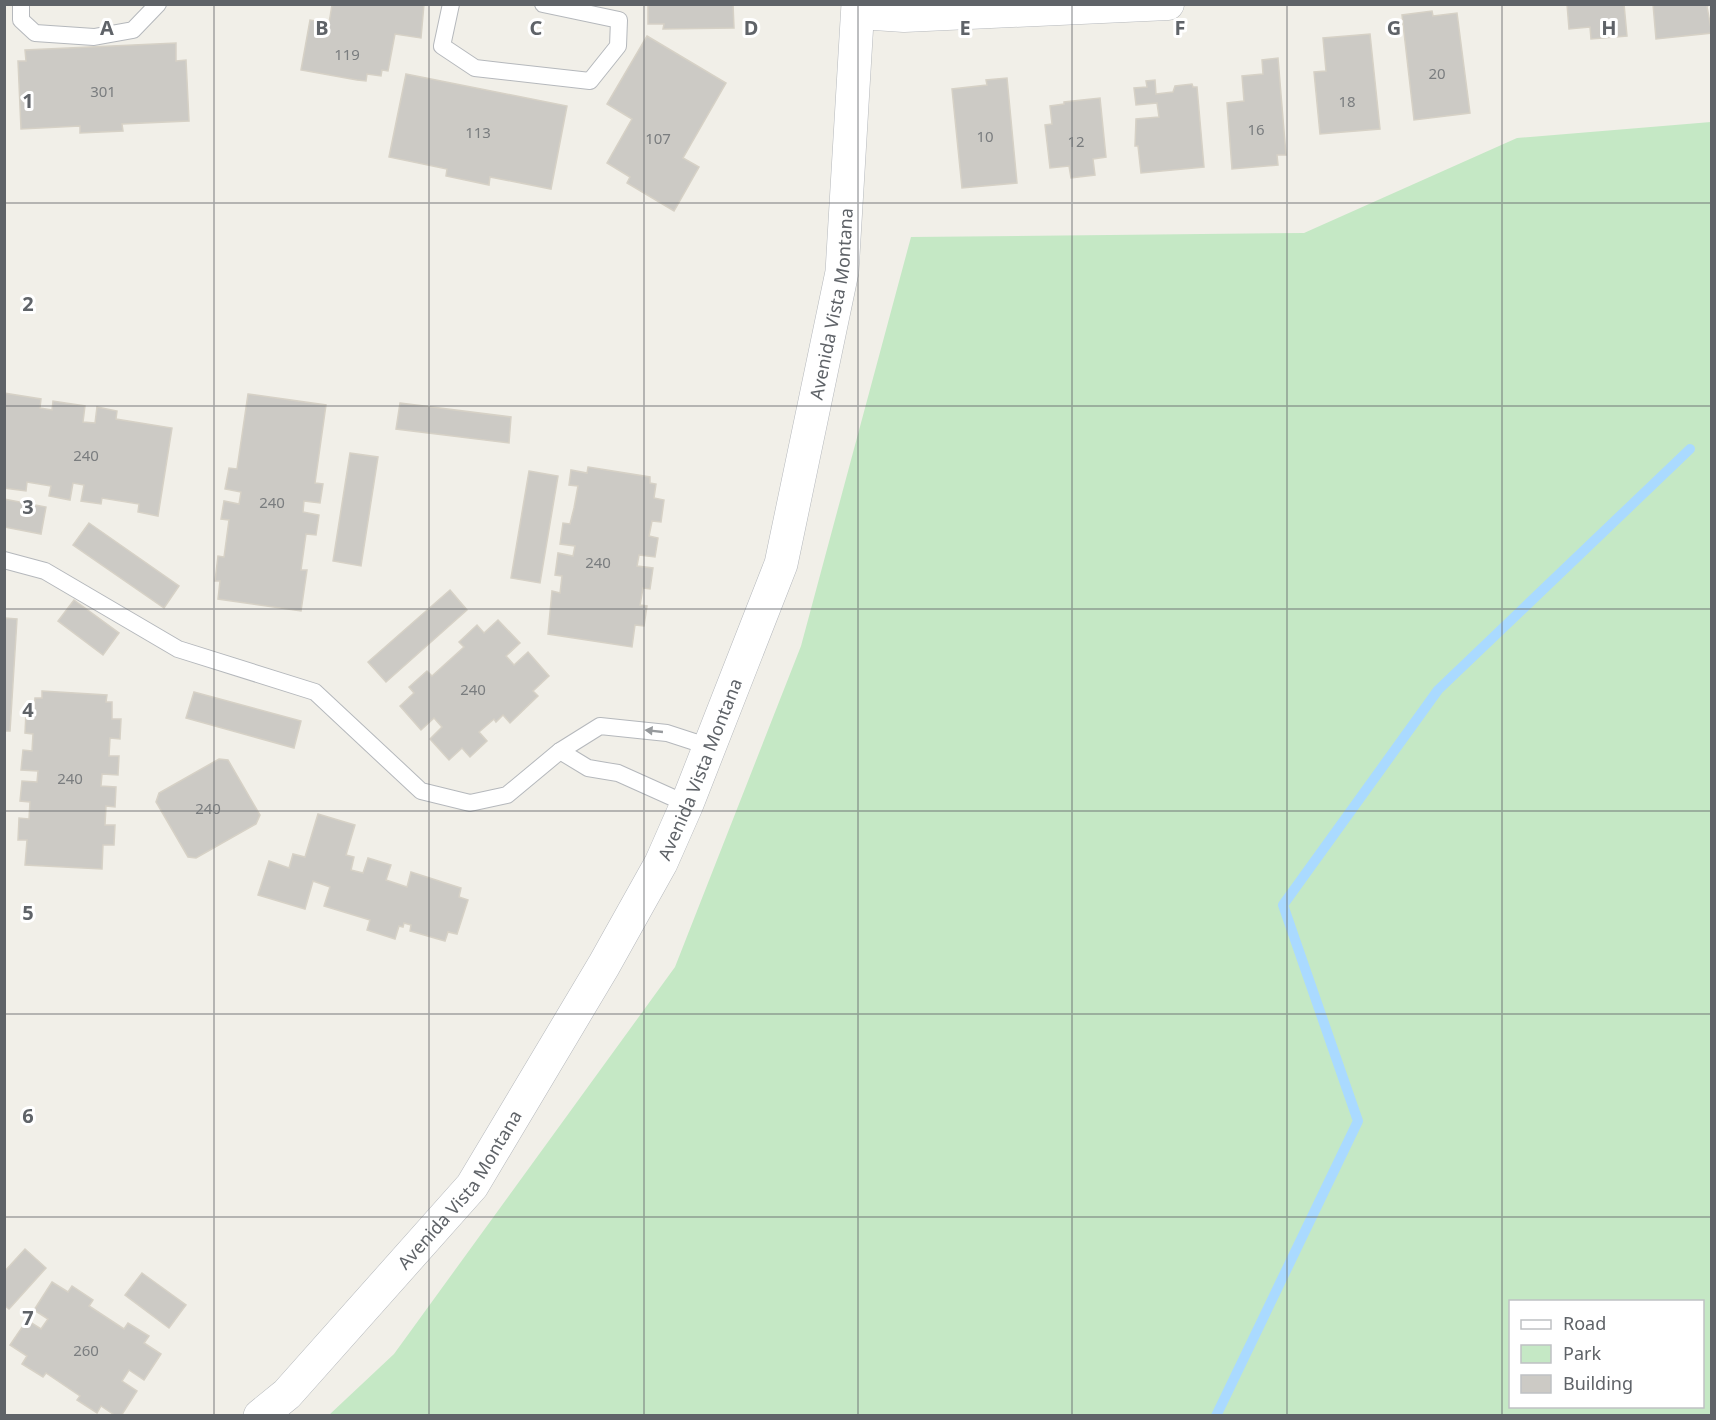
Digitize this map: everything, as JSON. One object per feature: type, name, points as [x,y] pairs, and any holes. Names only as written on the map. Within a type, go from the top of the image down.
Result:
[{"type":"street","points":[[859,9],[904,16],[1168,4]]},
{"type":"street","name":"Avenida Vista Montana","points":[[260,1416],[287,1394],[472,1186],[604,964],[661,863],[687,804],[781,564],[842,272],[859,9]]},
{"type":"lane","points":[[21,4],[21,20],[35,33],[94,37],[134,30],[158,4]]},
{"type":"lane","points":[[451,4],[442,46],[475,68],[590,81],[618,46],[619,20],[543,4]]},
{"type":"lane","points":[[4,560],[45,571],[178,649],[315,692],[421,790],[470,803],[507,795],[560,751],[600,726],[667,733],[710,747]]},
{"type":"lane","points":[[560,751],[588,768],[618,773],[687,804]]},
{"type":"green space","points":[[1711,122],[1711,1415],[329,1415],[394,1354],[675,967],[801,646],[911,237],[1304,233],[1517,138]]},
{"type":"building","points":[[424,4],[421,38],[395,34],[388,71],[382,70],[381,76],[367,74],[366,81],[301,70],[310,20],[329,23],[332,5]]},
{"type":"building","points":[[648,4],[733,4],[734,28],[663,29],[664,24],[648,24]]},
{"type":"building","points":[[1567,4],[1624,4],[1627,36],[1591,39],[1590,27],[1569,29]]},
{"type":"building","points":[[1653,4],[1709,4],[1707,7],[1712,33],[1656,39]]},
{"type":"building","points":[[1432,11],[1433,16],[1457,13],[1470,113],[1414,120],[1402,15]]},
{"type":"building","points":[[1370,34],[1380,129],[1320,134],[1314,72],[1326,71],[1323,38]]},
{"type":"building","points":[[647,36],[726,83],[683,158],[699,167],[674,211],[627,183],[630,177],[607,163],[632,119],[607,104]]},
{"type":"building","points":[[176,43],[176,61],[186,60],[189,121],[122,124],[123,131],[80,133],[80,126],[21,129],[18,61],[26,61],[25,50]]},
{"type":"building","points":[[1278,58],[1286,155],[1277,155],[1278,165],[1232,169],[1227,103],[1244,101],[1242,76],[1263,74],[1262,60]]},
{"type":"building","points":[[406,74],[567,106],[551,189],[490,177],[489,185],[446,176],[447,169],[389,157]]},
{"type":"building","points":[[1007,78],[1017,183],[962,188],[952,89],[987,85],[986,80]]},
{"type":"building","points":[[1155,80],[1156,94],[1173,92],[1175,86],[1192,84],[1193,87],[1197,87],[1204,167],[1141,173],[1138,146],[1135,146],[1136,119],[1159,117],[1157,103],[1136,105],[1134,88],[1147,87],[1146,81]]},
{"type":"building","points":[[1100,98],[1106,157],[1093,159],[1095,175],[1071,178],[1069,166],[1050,168],[1045,125],[1052,124],[1050,106]]},
{"type":"building","points":[[4,393],[41,399],[40,408],[52,410],[53,401],[85,406],[83,422],[95,423],[97,407],[117,411],[116,419],[172,428],[158,516],[138,512],[139,504],[102,498],[101,504],[81,501],[84,485],[73,483],[70,500],[49,496],[51,486],[27,482],[26,491],[4,488]]},
{"type":"building","points":[[248,394],[326,405],[315,483],[323,484],[320,503],[304,501],[303,512],[319,515],[316,535],[306,534],[301,570],[307,570],[301,611],[218,599],[220,581],[215,581],[218,556],[224,557],[229,520],[221,519],[224,501],[239,504],[241,492],[225,489],[229,468],[237,469]]},
{"type":"building","points":[[400,403],[511,417],[509,443],[396,429]]},
{"type":"building","points":[[350,453],[378,457],[361,566],[333,561]]},
{"type":"building","points":[[588,467],[650,477],[650,483],[656,484],[654,498],[664,500],[661,522],[652,521],[649,536],[658,538],[655,557],[639,555],[637,566],[653,568],[650,589],[643,588],[640,605],[647,606],[644,626],[635,625],[632,647],[548,634],[552,591],[560,593],[562,576],[555,575],[558,553],[573,556],[575,546],[560,544],[563,523],[570,524],[578,486],[569,485],[571,470],[587,473]]},
{"type":"building","points":[[529,471],[558,476],[540,583],[511,578]]},
{"type":"building","points":[[4,499],[46,507],[41,534],[4,527]]},
{"type":"building","points":[[89,523],[179,586],[164,608],[73,545]]},
{"type":"building","points":[[450,590],[467,610],[386,682],[368,662]]},
{"type":"building","points":[[74,600],[119,633],[103,655],[58,621]]},
{"type":"building","points":[[4,618],[17,619],[10,731],[4,731]]},
{"type":"building","points":[[498,620],[520,643],[506,656],[514,665],[528,652],[549,676],[533,691],[538,696],[510,723],[503,715],[496,722],[494,719],[479,732],[487,741],[470,757],[462,748],[449,760],[430,739],[442,727],[434,718],[421,730],[400,706],[414,693],[409,687],[427,671],[432,676],[464,647],[459,642],[477,625],[484,633]]},
{"type":"building","points":[[42,691],[107,695],[106,702],[112,702],[112,719],[121,719],[120,739],[110,738],[109,756],[119,756],[118,775],[102,774],[101,786],[116,787],[115,807],[106,806],[105,825],[115,825],[114,845],[103,845],[102,869],[25,865],[27,840],[18,840],[19,818],[29,819],[30,802],[20,801],[22,781],[37,782],[38,771],[21,770],[23,750],[32,751],[33,734],[25,733],[26,712],[34,712],[35,698],[42,698]]},
{"type":"building","points":[[194,692],[301,721],[294,748],[186,718]]},
{"type":"building","points":[[219,759],[228,760],[260,815],[256,824],[196,858],[188,857],[156,802],[159,793]]},
{"type":"building","points":[[318,814],[355,825],[346,855],[354,857],[351,870],[363,873],[368,858],[391,865],[386,880],[407,887],[411,872],[461,888],[459,897],[468,900],[457,934],[448,932],[445,941],[410,931],[411,925],[404,923],[403,927],[399,926],[395,939],[367,930],[370,920],[324,906],[330,887],[313,881],[305,909],[258,895],[269,861],[289,868],[293,854],[305,857]]},
{"type":"building","points":[[25,1249],[46,1268],[9,1309],[4,1305],[4,1272]]},
{"type":"building","points":[[142,1273],[186,1305],[169,1328],[125,1295]]},
{"type":"building","points":[[52,1282],[68,1292],[72,1286],[93,1300],[89,1306],[124,1329],[128,1323],[149,1336],[144,1343],[161,1354],[144,1380],[129,1370],[122,1381],[137,1391],[121,1416],[116,1416],[101,1406],[97,1413],[77,1400],[80,1396],[46,1373],[43,1377],[22,1364],[27,1356],[10,1345],[27,1320],[41,1329],[48,1319],[34,1310]]},
{"type":"waterway","points":[[1216,1416],[1358,1121],[1283,905],[1438,690],[1690,449]]}]
